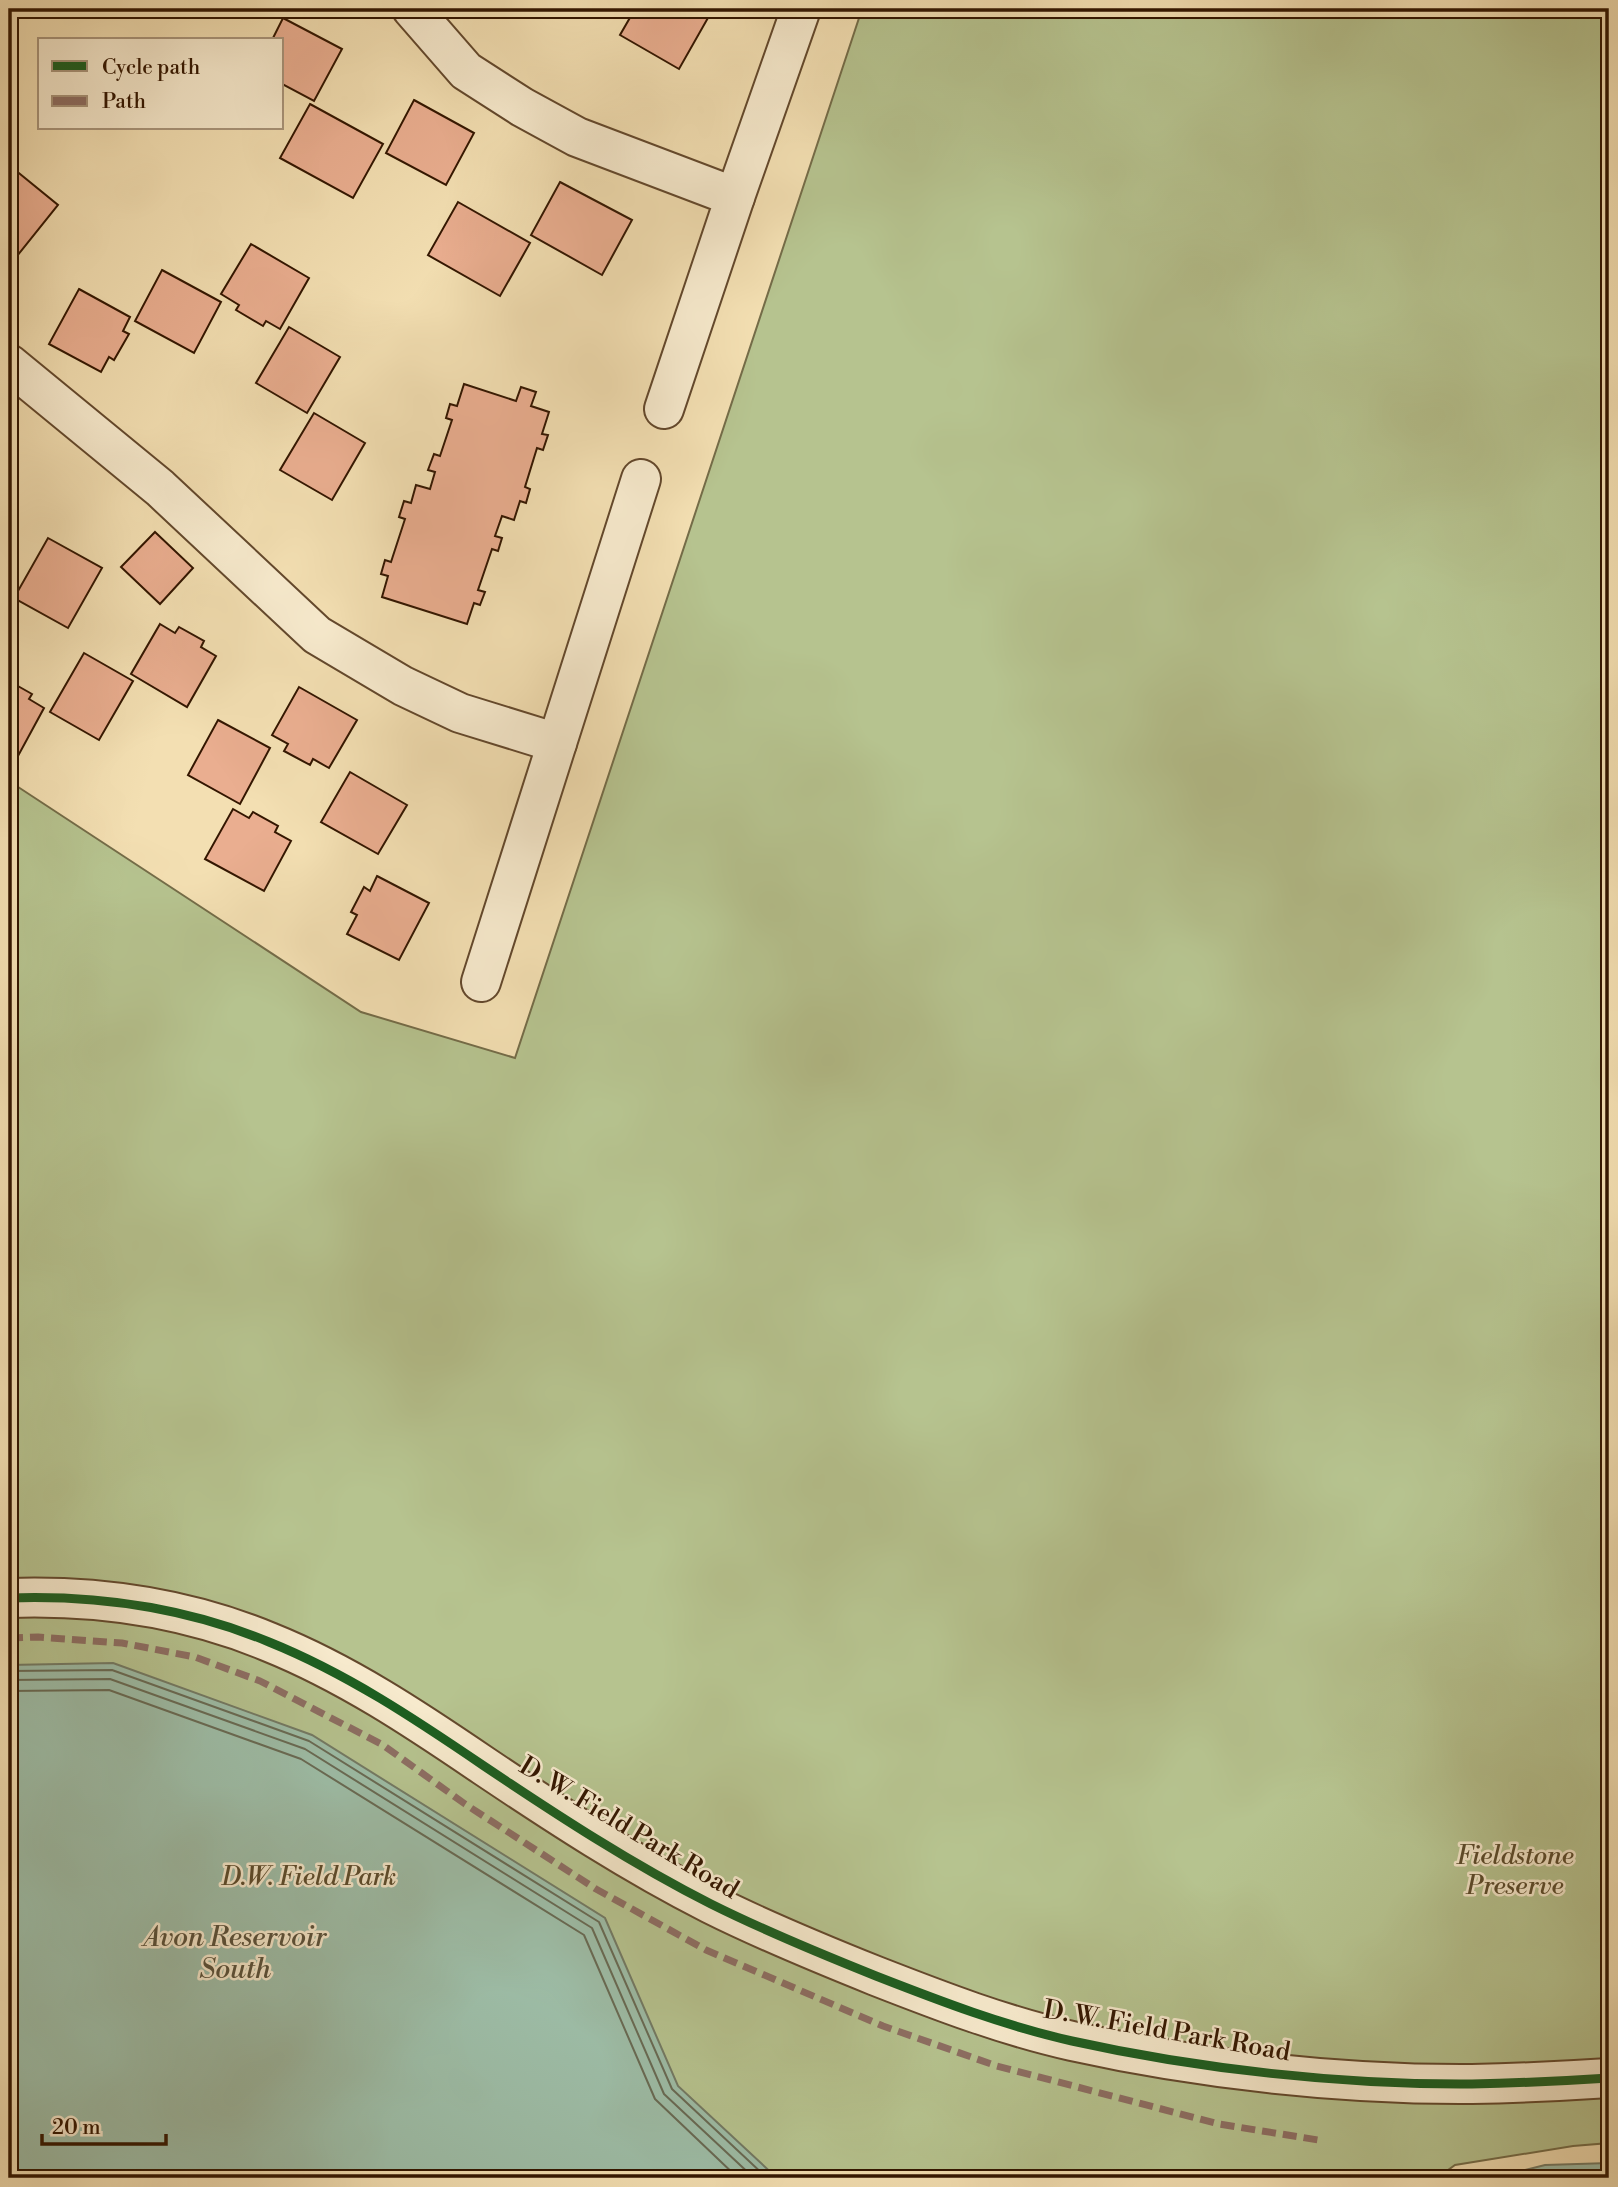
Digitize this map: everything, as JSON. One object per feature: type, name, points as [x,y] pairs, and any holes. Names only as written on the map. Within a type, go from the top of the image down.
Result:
[{"type":"street","points":[[412,9],[467,71],[522,107],[576,137],[735,197]]},
{"type":"street","points":[[664,409],[801,9]]},
{"type":"street","points":[[9,364],[160,488],[317,635],[403,686],[460,713],[557,743]]},
{"type":"street","points":[[481,982],[641,479]]},
{"type":"street","name":"D. W. Field Park Road","points":[[9,1598],[110,1601],[196,1618],[267,1641],[365,1688],[563,1818],[712,1905],[846,1964],[962,2009],[1069,2040],[1205,2064],[1405,2083],[1471,2084],[1609,2078]]},
{"type":"green space","points":[[862,9],[1609,9],[1609,2143],[1573,2146],[1455,2165],[1437,2178],[9,2178],[9,781],[361,1012],[515,1058]]},
{"type":"water","name":"Avon Reservoir South","points":[[113,1663],[312,1735],[605,1918],[678,2086],[777,2178],[9,2178],[9,1665]]},
{"type":"water","points":[[1609,2163],[1609,2178],[1493,2178],[1545,2165]]},
{"type":"building","points":[[635,9],[713,9],[679,69],[620,35]]},
{"type":"building","points":[[283,18],[342,49],[314,101],[284,85],[284,38],[273,38]]},
{"type":"building","points":[[414,100],[474,133],[446,185],[386,153]]},
{"type":"building","points":[[310,104],[383,144],[353,198],[280,158]]},
{"type":"building","points":[[9,165],[58,205],[9,266]]},
{"type":"building","points":[[560,182],[632,220],[602,275],[531,235]]},
{"type":"building","points":[[458,202],[530,243],[500,296],[428,255]]},
{"type":"building","points":[[251,244],[309,278],[280,329],[266,321],[263,326],[236,310],[239,305],[221,294]]},
{"type":"building","points":[[162,270],[221,302],[194,353],[135,321]]},
{"type":"building","points":[[79,289],[130,317],[123,331],[129,334],[114,360],[109,357],[101,372],[49,344]]},
{"type":"building","points":[[289,327],[340,357],[307,413],[256,383]]},
{"type":"building","points":[[464,384],[516,401],[521,387],[536,392],[531,406],[549,412],[542,434],[548,435],[543,450],[537,448],[525,487],[530,489],[526,503],[520,501],[514,520],[502,516],[495,536],[502,538],[498,551],[492,549],[478,590],[485,592],[480,605],[474,603],[467,624],[382,597],[388,576],[381,574],[385,560],[391,562],[405,519],[399,517],[404,501],[411,503],[416,485],[430,489],[435,472],[428,470],[434,454],[440,456],[452,420],[446,418],[450,404],[457,406]]},
{"type":"building","points":[[314,413],[365,443],[332,500],[280,470]]},
{"type":"building","points":[[155,532],[193,568],[160,604],[121,567]]},
{"type":"building","points":[[48,538],[102,568],[68,628],[14,598]]},
{"type":"building","points":[[160,624],[175,633],[179,627],[204,641],[201,647],[216,656],[187,707],[131,674]]},
{"type":"building","points":[[84,653],[133,681],[99,740],[50,712]]},
{"type":"building","points":[[9,681],[32,694],[29,699],[44,708],[18,756],[9,752]]},
{"type":"building","points":[[299,687],[357,720],[329,768],[313,759],[310,765],[284,751],[288,744],[272,735]]},
{"type":"building","points":[[218,720],[270,748],[240,804],[188,775]]},
{"type":"building","points":[[350,772],[407,805],[378,854],[321,822]]},
{"type":"building","points":[[233,809],[249,818],[253,812],[278,826],[275,832],[291,841],[264,891],[205,859]]},
{"type":"building","points":[[377,876],[429,903],[399,960],[347,934],[357,915],[351,912],[364,887],[370,891]]},
{"type":"marked path","points":[[9,1638],[38,1637],[122,1643],[195,1657],[260,1681],[383,1745],[465,1804],[596,1889],[706,1950],[883,2026],[997,2066],[1219,2124],[1318,2140]]},
{"type":"cycle path","points":[[9,1598],[75,1599],[174,1612],[238,1630],[298,1654],[379,1698],[595,1838],[711,1904],[876,1976],[948,2004],[1022,2028],[1072,2041],[1170,2060],[1322,2078],[1423,2084],[1609,2078]]},
{"type":"park label","name":"Fieldstone Preserve","points":[[1515,1871]]},
{"type":"park label","name":"D.W. Field Park","points":[[309,1877]]}]
